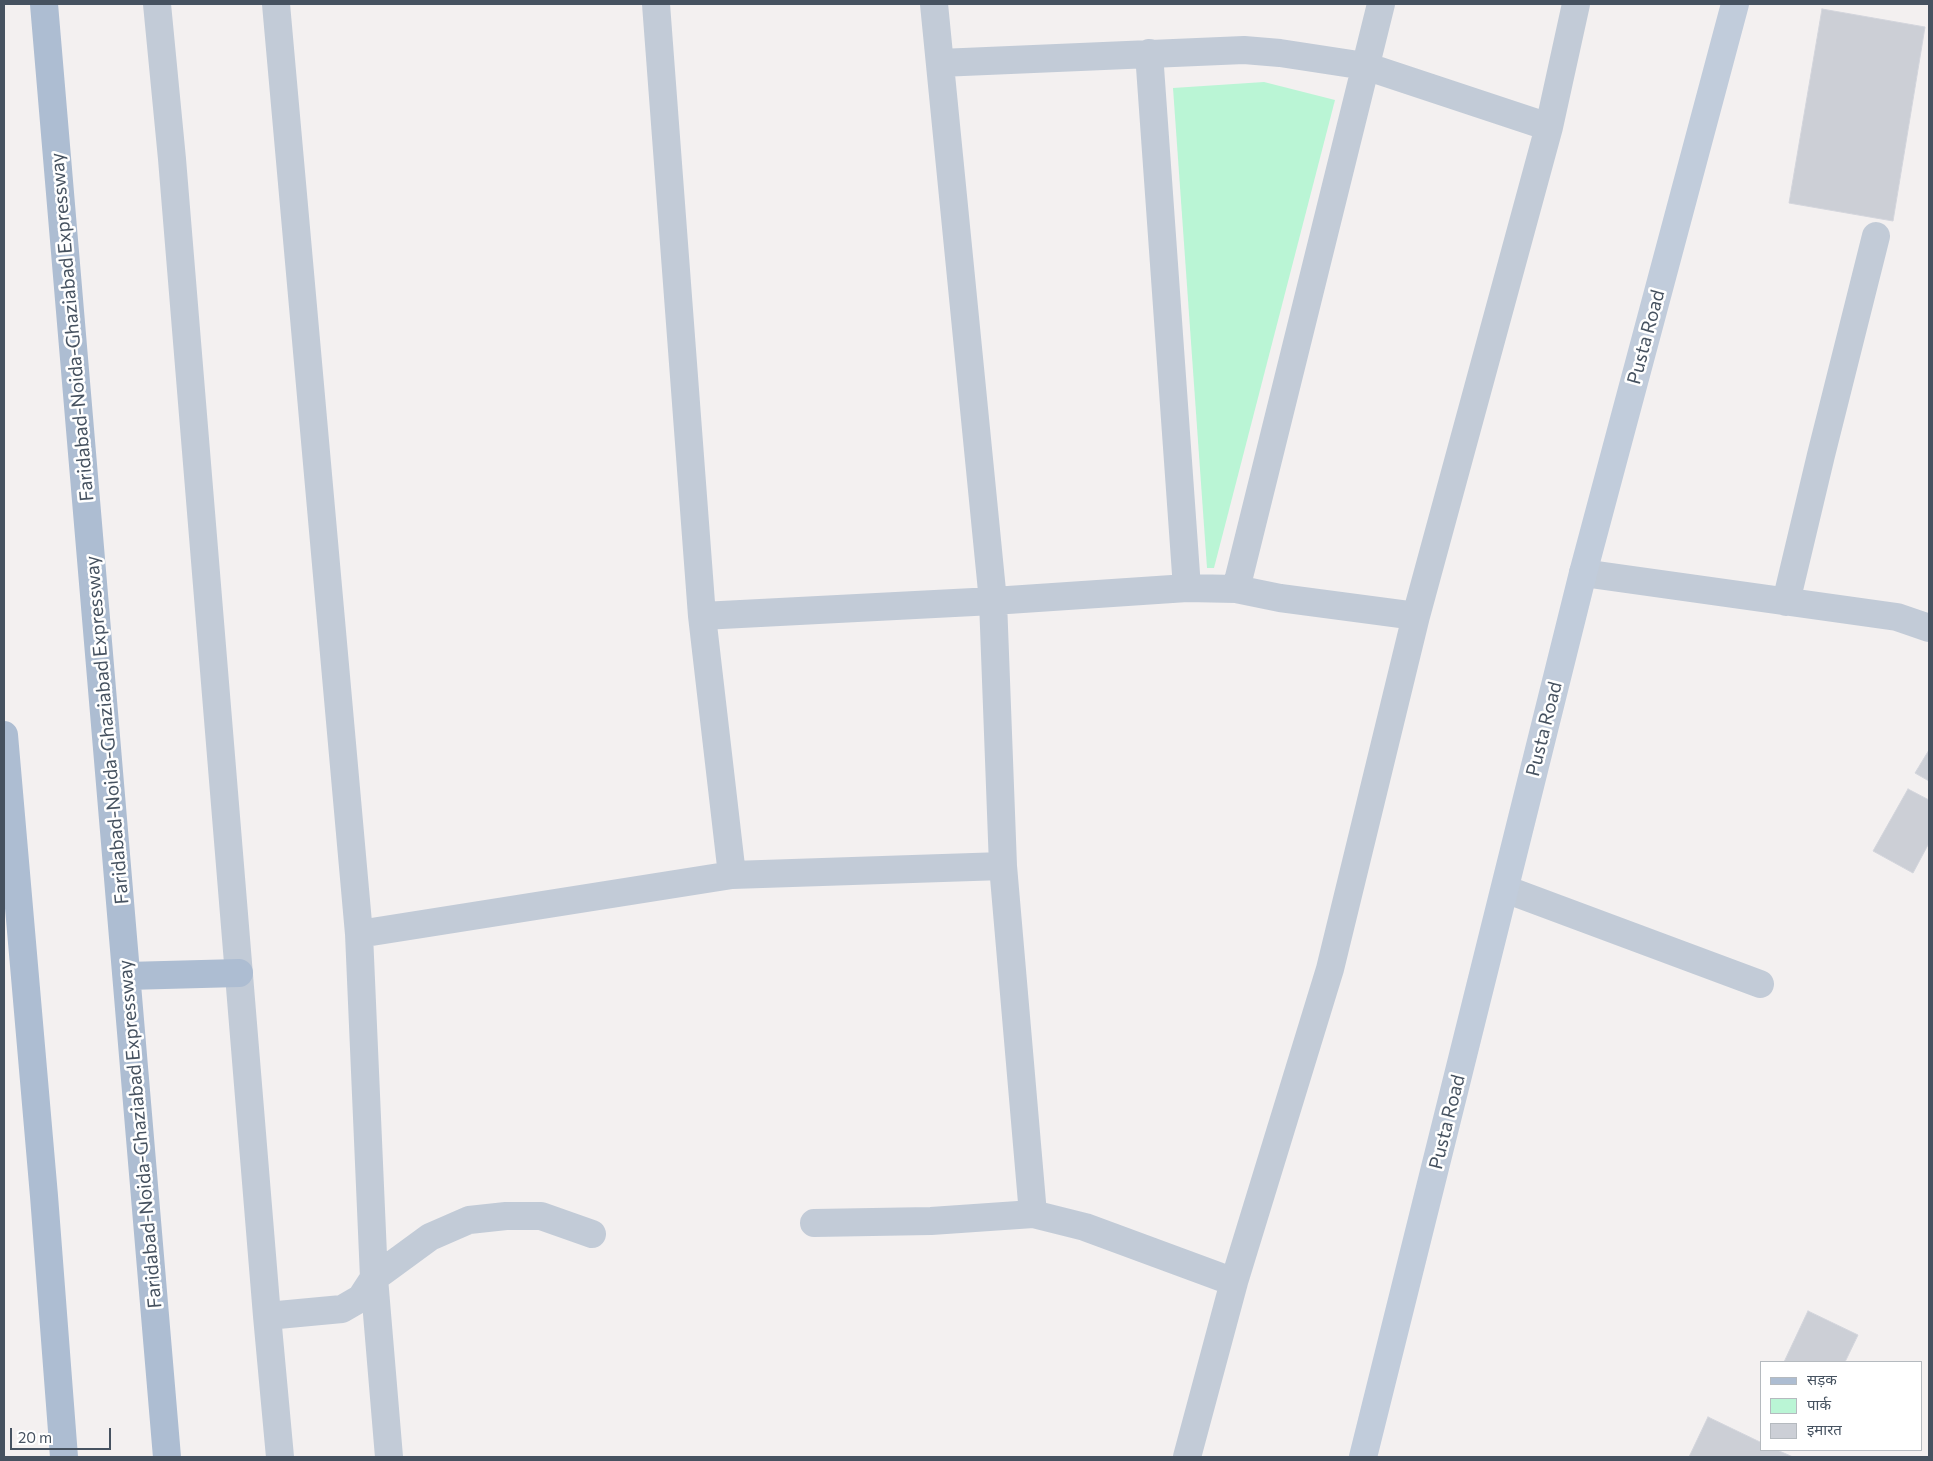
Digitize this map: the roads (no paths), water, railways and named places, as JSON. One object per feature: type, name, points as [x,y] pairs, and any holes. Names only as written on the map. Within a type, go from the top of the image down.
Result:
[{"type":"main road","name":"Faridabad-Noida-Ghaziabad Expressway","points":[[44,4],[168,1457]]},
{"type":"main road","points":[[4,735],[13,952],[44,1196],[64,1457]]},
{"type":"main road","points":[[127,976],[240,973]]},
{"type":"street","points":[[158,4],[280,1457]]},
{"type":"street","points":[[276,4],[359,934],[374,1278],[389,1457]]},
{"type":"street","points":[[656,4],[702,616],[732,875]]},
{"type":"street","points":[[934,4],[993,601],[1003,866],[1033,1214]]},
{"type":"street","points":[[1236,589],[1381,4]]},
{"type":"street","points":[[1187,1457],[1234,1282],[1330,969],[1416,616],[1549,127],[1576,4]]},
{"type":"street","name":"Pusta Road","points":[[1363,1457],[1583,573],[1735,4]]},
{"type":"street","points":[[940,63],[1244,50],[1365,66],[1549,127]]},
{"type":"street","points":[[1149,54],[1187,588]]},
{"type":"street","points":[[1786,602],[1820,455],[1876,236]]},
{"type":"street","points":[[1583,573],[1897,617],[1929,628]]},
{"type":"street","points":[[702,616],[993,601],[1187,588],[1236,589],[1280,598],[1416,616]]},
{"type":"street","points":[[359,934],[732,875],[1003,866]]},
{"type":"street","points":[[1505,889],[1760,984]]},
{"type":"street","points":[[814,1223],[931,1221],[1033,1214],[1084,1227],[1234,1282]]},
{"type":"street","points":[[267,1316],[342,1309],[361,1298],[374,1278],[430,1237],[468,1220],[506,1216],[541,1216],[592,1234]]}]
